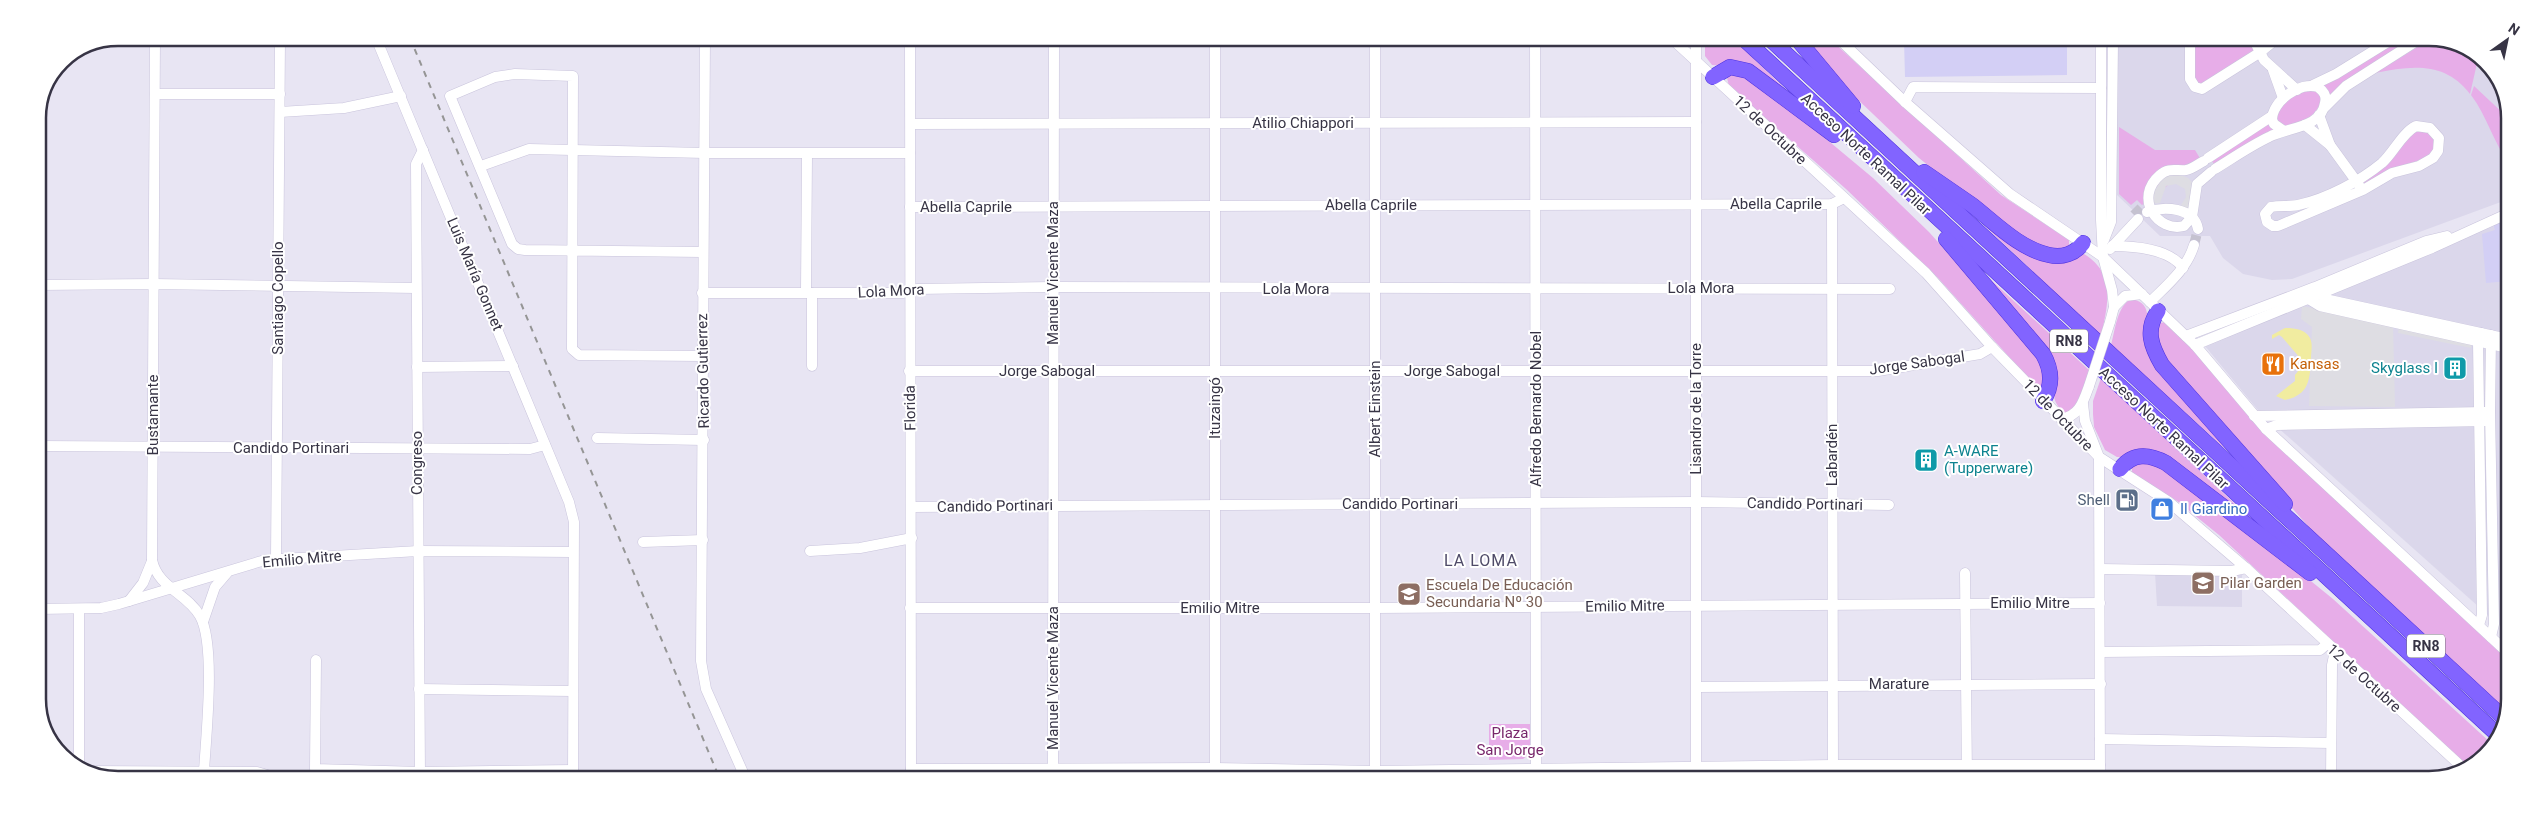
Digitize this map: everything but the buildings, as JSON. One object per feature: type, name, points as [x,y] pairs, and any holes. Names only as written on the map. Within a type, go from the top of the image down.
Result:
[{"type":"highway","name":"Acceso Norte Ramal Pilar","points":[[1750,46],[2493,730]]},
{"type":"highway","name":"Acceso Norte Ramal Pilar","points":[[1777,46],[2499,713]]},
{"type":"highway","points":[[1803,46],[1883,144],[2032,248],[2048,255],[2062,256],[2074,251],[2083,243]]},
{"type":"highway","points":[[1713,77],[1730,68],[1748,71],[1894,180],[2040,350],[2048,364],[2051,379],[2049,390],[2043,401]]},
{"type":"highway","points":[[2150,302],[2150,337],[2162,365],[2346,573]]},
{"type":"highway","points":[[2120,470],[2128,460],[2138,456],[2151,456],[2166,463],[2396,640]]},
{"type":"street","name":"Bustamante","points":[[155,46],[152,560],[154,571],[172,590],[195,608],[203,622],[209,653],[204,771]]},
{"type":"street","name":"Santiago Copello","points":[[276,559],[280,46]]},
{"type":"street","name":"Luis María Gonnet","points":[[379,46],[513,366],[574,522],[573,771]]},
{"type":"street","name":"Ricardo Gutierrez","points":[[705,46],[705,153],[702,252],[704,440],[701,661],[706,689],[742,771]]},
{"type":"street","name":"Florida","points":[[910,46],[911,771]]},
{"type":"street","name":"Manuel Vicente Maza","points":[[1053,771],[1052,370],[1054,46]]},
{"type":"street","name":"Ituzaingó","points":[[1215,46],[1215,771]]},
{"type":"street","name":"Albert Einstein","points":[[1375,46],[1375,771]]},
{"type":"street","name":"Alfredo Bernardo Nobel","points":[[1535,46],[1536,771]]},
{"type":"street","name":"12 de Octubre","points":[[1679,46],[1926,273],[1992,347],[2099,457],[2169,502],[2246,568],[2458,764]]},
{"type":"street","name":"Lisandro de la Torre","points":[[1696,46],[1696,771]]},
{"type":"street","points":[[1846,46],[1905,102],[2010,194],[2103,257],[2195,345],[2266,429],[2501,646]]},
{"type":"street","points":[[2102,46],[2101,220],[2111,242]]},
{"type":"street","points":[[2111,242],[2113,46]]},
{"type":"street","points":[[2190,46],[2190,79],[2198,88],[2206,88],[2268,46]]},
{"type":"street","points":[[2256,46],[2259,53],[2273,69],[2297,90]]},
{"type":"street","points":[[2184,170],[2206,160],[2272,116],[2283,98],[2297,90],[2336,74],[2381,46]]},
{"type":"street","points":[[2196,230],[2192,217],[2197,184],[2213,170],[2269,136],[2305,125],[2322,111],[2346,86],[2409,46]]},
{"type":"street","points":[[2273,69],[2283,98]]},
{"type":"street","points":[[702,252],[574,251],[518,249],[512,244],[481,166],[450,96],[494,77],[515,74],[573,76],[574,251],[572,349],[579,355],[702,356]]},
{"type":"street","points":[[2313,85],[2318,86],[2325,96],[2322,111],[2330,145]]},
{"type":"street","points":[[1905,102],[1912,87],[2101,88]]},
{"type":"street","points":[[155,94],[280,94]]},
{"type":"street","points":[[280,112],[344,108],[401,96]]},
{"type":"street","points":[[2272,116],[2274,124],[2284,130]]},
{"type":"street","name":"Atilio Chiappori","points":[[910,124],[1696,122]]},
{"type":"street","points":[[2305,125],[2330,145],[2363,190]]},
{"type":"street","points":[[2426,126],[2437,134],[2439,147],[2432,158],[2414,168],[2392,173],[2363,190],[2278,226],[2269,224],[2266,219],[2266,211],[2271,207],[2305,203],[2356,180],[2384,160],[2413,128],[2426,126]]},
{"type":"street","points":[[481,166],[529,149],[705,153],[910,153]]},
{"type":"street","name":"Congreso","points":[[420,771],[416,164],[422,150]]},
{"type":"street","points":[[807,154],[812,366]]},
{"type":"street","points":[[2147,207],[2151,185],[2160,174],[2173,169],[2184,170],[2190,173],[2197,184]]},
{"type":"street","points":[[1832,204],[1844,198]]},
{"type":"street","name":"Abella Caprile","points":[[910,207],[1832,204]]},
{"type":"street","name":"Labardén","points":[[1832,204],[1833,771]]},
{"type":"street","points":[[2147,207],[2169,208],[2192,217]]},
{"type":"street","points":[[2147,207],[2162,221],[2174,227],[2184,226],[2192,217]]},
{"type":"street","points":[[2186,336],[2432,248],[2463,232],[2501,216]]},
{"type":"street","points":[[2061,419],[2076,413],[2083,404],[2114,307],[2112,290],[2103,257],[2111,242],[2136,217]]},
{"type":"street","points":[[2111,242],[2168,256],[2178,262],[2183,268]]},
{"type":"street","points":[[2150,302],[2183,268],[2194,245]]},
{"type":"street","points":[[46,285],[153,284],[416,288]]},
{"type":"street","name":"Lola Mora","points":[[702,293],[910,292],[917,289],[1053,287],[1215,289],[1890,289]]},
{"type":"street","points":[[2317,290],[2324,299],[2396,319]]},
{"type":"street","points":[[2302,295],[2320,306],[2396,319],[2485,338],[2501,345]]},
{"type":"street","points":[[2195,345],[2302,295]]},
{"type":"street","points":[[2114,307],[2125,296],[2150,302]]},
{"type":"street","points":[[2485,338],[2501,338]]},
{"type":"street","points":[[2479,625],[2482,615],[2485,338]]},
{"type":"street","name":"Jorge Sabogal","points":[[909,371],[1696,372],[1884,370],[1980,354],[1992,347]]},
{"type":"street","points":[[417,367],[513,366]]},
{"type":"street","points":[[2083,404],[2085,421],[2099,457],[2100,771]]},
{"type":"street","points":[[2254,416],[2485,417]]},
{"type":"street","points":[[2266,429],[2277,425],[2485,417]]},
{"type":"street","points":[[2485,417],[2493,562],[2494,624],[2491,637]]},
{"type":"street","points":[[597,438],[704,440]]},
{"type":"street","name":"Candido Portinari","points":[[46,446],[530,449],[545,445]]},
{"type":"street","name":"Candido Portinari","points":[[912,507],[1696,502],[1888,505]]},
{"type":"street","points":[[810,552],[860,548],[912,538]]},
{"type":"street","points":[[643,542],[703,540]]},
{"type":"street","name":"Emilio Mitre","points":[[46,609],[101,608],[172,590],[265,560],[418,552],[573,552]]},
{"type":"street","points":[[129,601],[143,583],[152,560]]},
{"type":"street","points":[[2482,562],[2493,562]]},
{"type":"street","points":[[2100,569],[2232,571],[2246,568]]},
{"type":"street","points":[[203,622],[215,587],[227,573]]},
{"type":"street","points":[[1965,573],[1967,604],[1967,771]]},
{"type":"street","name":"Emilio Mitre","points":[[910,608],[1054,610],[2100,603]]},
{"type":"street","points":[[79,609],[79,759]]},
{"type":"street","points":[[2101,652],[2320,650],[2331,647],[2331,771]]},
{"type":"street","points":[[316,660],[315,770],[341,771]]},
{"type":"street","name":"Marature","points":[[1696,687],[2100,684]]},
{"type":"street","points":[[419,689],[572,691]]},
{"type":"street","points":[[2100,740],[2331,743]]},
{"type":"street","points":[[1605,771],[1696,767],[1833,765],[1967,767],[2100,765]]},
{"type":"street","points":[[119,771],[204,771]]},
{"type":"shaded area","points":[[1904,46],[2067,46],[2067,75],[1905,77]]},
{"type":"shaded area","points":[[2117,46],[2428,46],[2447,49],[2469,58],[2480,67],[2491,82],[2501,114],[2501,202],[2292,279],[2272,280],[2243,274],[2223,258],[2210,236],[2160,236],[2117,195]]},
{"type":"shaded area","points":[[2178,174],[2188,178],[2193,183],[2190,206],[2187,209],[2182,207],[2181,205],[2186,197],[2185,189],[2176,184],[2166,186],[2160,203],[2151,204],[2154,191],[2164,176]]},
{"type":"shaded area","points":[[2501,220],[2501,282],[2486,283],[2482,234],[2495,230],[2493,224]]},
{"type":"shaded area","points":[[2501,223],[2501,627],[2257,409],[2205,346],[2206,342]]},
{"type":"shaded area","points":[[2302,306],[2393,325],[2395,407],[2309,406],[2312,327],[2301,319]]},
{"type":"shaded area","points":[[2399,326],[2472,340],[2471,348],[2398,333]]},
{"type":"shaded area","points":[[2285,328],[2302,331],[2308,335],[2312,345],[2307,385],[2299,394],[2285,400],[2276,396],[2295,381],[2295,375],[2299,370],[2297,367],[2301,359],[2282,337],[2279,335],[2272,339],[2272,335]]},
{"type":"shaded area","name":"Pilar Garden","points":[[2155,573],[2242,575],[2242,607],[2157,606]]},
{"type":"green space","points":[[1705,46],[1740,46],[1802,105],[1725,66],[1712,65],[1705,56]]},
{"type":"green space","points":[[1810,46],[1838,46],[2001,195],[2069,240],[2069,247],[2058,252],[2032,244],[1987,213],[1919,158],[1850,92]]},
{"type":"green space","points":[[2193,46],[2253,46],[2254,51],[2203,86],[2194,82]]},
{"type":"green space","points":[[2387,46],[2400,46],[2339,86],[2328,97],[2321,86]]},
{"type":"green space","points":[[2419,46],[2447,49],[2469,58],[2477,64],[2470,94],[2450,76],[2427,68],[2375,73]]},
{"type":"green space","points":[[1730,74],[1741,74],[1801,118],[1873,178],[1929,232],[2039,355],[2045,386],[2040,389],[2028,378],[1938,278],[1846,189],[1729,86],[1727,78]]},
{"type":"green space","points":[[2474,86],[2500,111],[2501,150],[2477,103],[2471,95]]},
{"type":"green space","points":[[2307,89],[2316,90],[2321,95],[2318,107],[2305,121],[2287,128],[2275,118],[2283,103]]},
{"type":"green space","points":[[2269,122],[2275,131],[2215,165],[2212,161]]},
{"type":"green space","points":[[2119,127],[2155,150],[2195,150],[2201,160],[2142,205],[2137,200],[2131,205],[2119,194]]},
{"type":"green space","points":[[2417,129],[2426,130],[2437,140],[2433,154],[2363,184],[2363,181]]},
{"type":"green space","points":[[1950,193],[2025,248],[2084,254],[2094,262],[2101,270],[2107,290],[2106,313],[2101,336]]},
{"type":"green space","points":[[1977,267],[2090,371],[2079,404],[2066,414],[2055,402],[2054,387],[2056,375]]},
{"type":"green space","points":[[2131,299],[2142,303],[2145,307],[2147,312],[2146,334],[2232,451],[2231,454],[2111,345],[2120,313],[2126,302]]},
{"type":"green space","points":[[2165,322],[2172,325],[2267,436],[2501,653],[2500,705],[2317,536],[2173,375],[2163,359],[2155,327]]},
{"type":"green space","points":[[2101,378],[2252,520],[2157,456],[2117,457],[2105,450],[2094,427],[2093,414],[2093,401]]},
{"type":"green space","points":[[2152,461],[2248,530],[2333,599],[2488,740],[2480,750],[2462,762],[2219,535],[2177,501],[2137,477],[2132,472],[2132,465]]},
{"type":"green space","name":"Plaza San Jorge","points":[[1489,724],[1530,724],[1530,754],[1523,759],[1489,760]]},
{"type":"tunnel","points":[[2134,215],[2143,206]]},
{"type":"tunnel","points":[[2194,245],[2198,229]]},
{"type":"railway","points":[[413,46],[716,771]]},
{"type":"place","name":"Kansas","points":[[2273,364]]},
{"type":"place","name":"Skyglass I","points":[[2455,368]]},
{"type":"place","name":"A-WARE (Tupperware)","points":[[1926,460]]},
{"type":"place","name":"Shell","points":[[2127,500]]},
{"type":"place","name":"Il Giardino","points":[[2162,509]]},
{"type":"place","name":"Pilar Garden","points":[[2203,583]]},
{"type":"place","name":"Escuela De Educación Secundaria Nº 30","points":[[1409,594]]},
{"type":"district","name":"LA LOMA","points":[[1481,560]]}]
